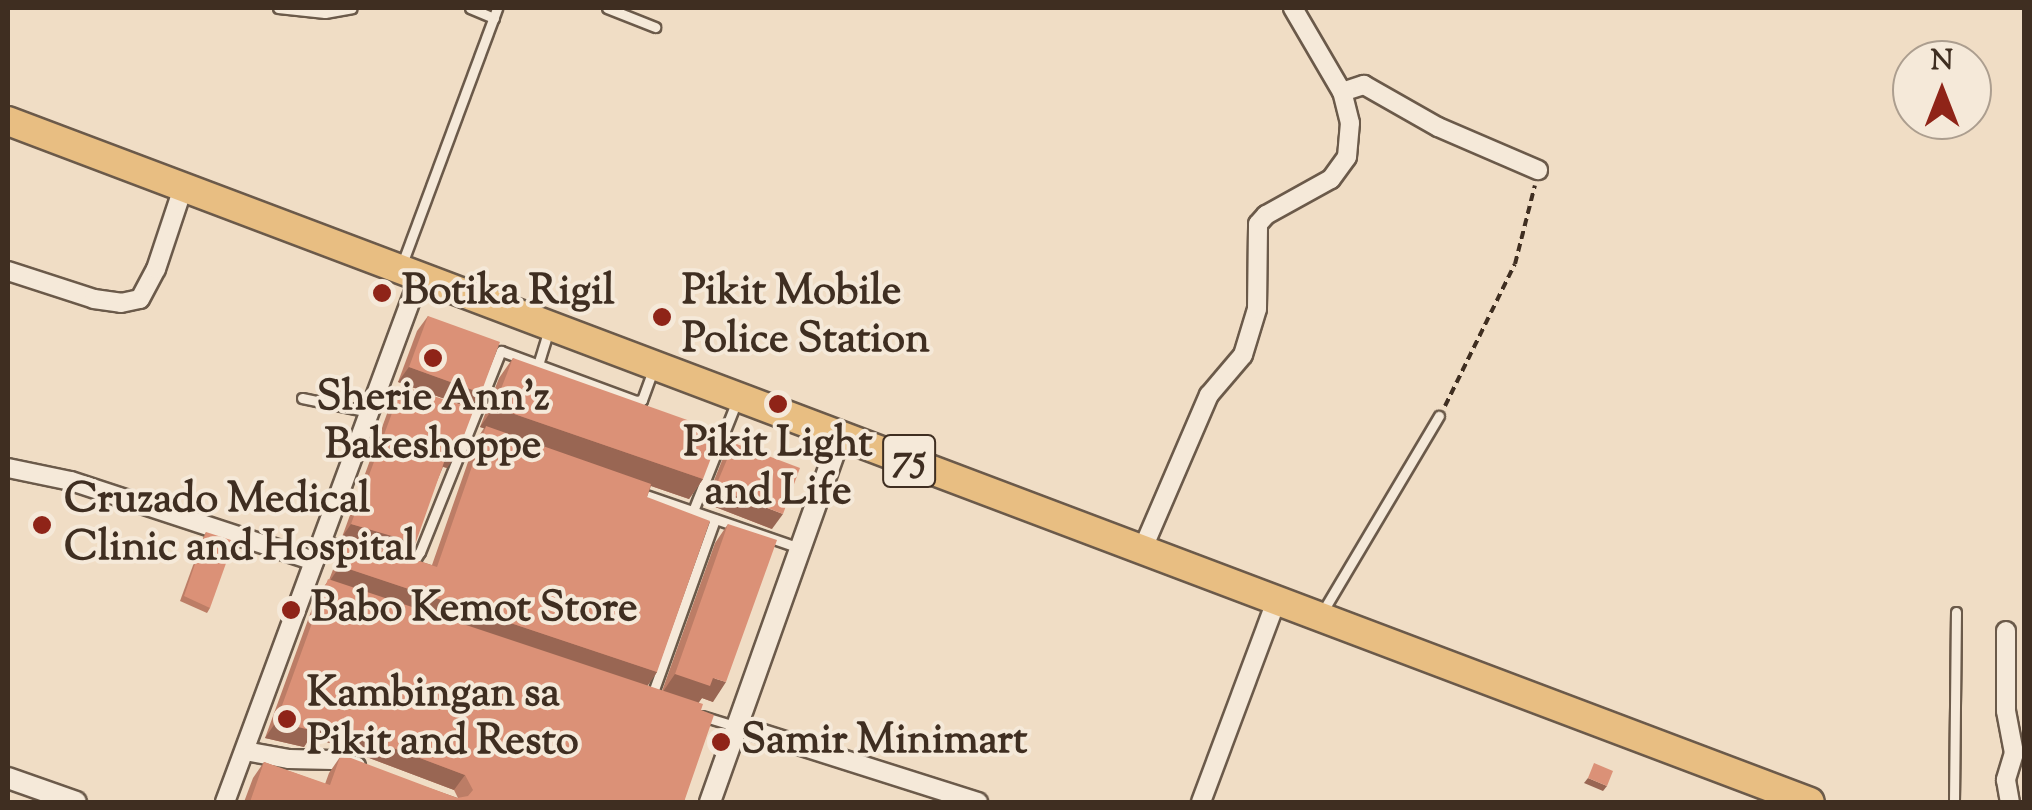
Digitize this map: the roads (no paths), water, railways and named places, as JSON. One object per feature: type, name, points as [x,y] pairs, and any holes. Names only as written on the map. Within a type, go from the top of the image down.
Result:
[{"type":"highway","name":"75","points":[[8,121],[1810,802]]},
{"type":"street","points":[[1143,548],[1208,395],[1242,355],[1257,309],[1258,224],[1266,214],[1331,179],[1347,156],[1350,123],[1342,92],[1293,8]]},
{"type":"street","points":[[1342,92],[1364,85],[1438,126],[1538,170]]},
{"type":"street","points":[[8,271],[94,299],[122,303],[140,299],[156,270],[183,188]]},
{"type":"street","points":[[226,802],[314,585],[314,561],[369,412],[388,387],[409,275]]},
{"type":"street","points":[[710,802],[840,436]]},
{"type":"street","points":[[8,468],[72,481],[314,561]]},
{"type":"street","points":[[1202,802],[1277,600]]},
{"type":"street","points":[[2006,631],[2006,712],[2014,754],[2006,780],[2010,802]]},
{"type":"street","points":[[738,726],[966,801]]},
{"type":"street","points":[[244,751],[289,759],[333,760],[374,774]]},
{"type":"street","points":[[8,778],[76,802]]},
{"type":"lane","points":[[278,8],[324,13],[352,8]]},
{"type":"lane","points":[[409,275],[495,13],[470,8]]},
{"type":"lane","points":[[607,8],[656,27]]},
{"type":"lane","points":[[538,364],[550,328]]},
{"type":"lane","points":[[391,561],[407,565],[416,559],[501,351],[636,401],[642,400],[654,368]]},
{"type":"lane","points":[[302,398],[369,412]]},
{"type":"lane","points":[[692,512],[738,399]]},
{"type":"lane","points":[[459,413],[474,418]]},
{"type":"lane","points":[[1320,616],[1439,416]]},
{"type":"lane","points":[[470,432],[489,438]]},
{"type":"lane","points":[[630,489],[800,548]]},
{"type":"lane","points":[[650,701],[714,519]]},
{"type":"lane","points":[[322,540],[374,556]]},
{"type":"lane","points":[[1954,802],[1956,612]]},
{"type":"lane","points":[[634,695],[668,706]]},
{"type":"lane","points":[[685,711],[738,726]]},
{"type":"place","name":"Botika Rigil","points":[[382,293]]},
{"type":"place","name":"Pikit Mobile Police Station","points":[[662,317]]},
{"type":"place","name":"Sherie Ann'z Bakeshoppe","points":[[433,358]]},
{"type":"place","name":"Pikit Light and Life","points":[[778,404]]},
{"type":"place","name":"Cruzado Medical Clinic and Hospital","points":[[42,525]]},
{"type":"place","name":"Babo Kemot Store","points":[[291,610]]},
{"type":"place","name":"Kambingan sa Pikit and Resto","points":[[287,719]]},
{"type":"place","name":"Samir Minimart","points":[[721,742]]}]
